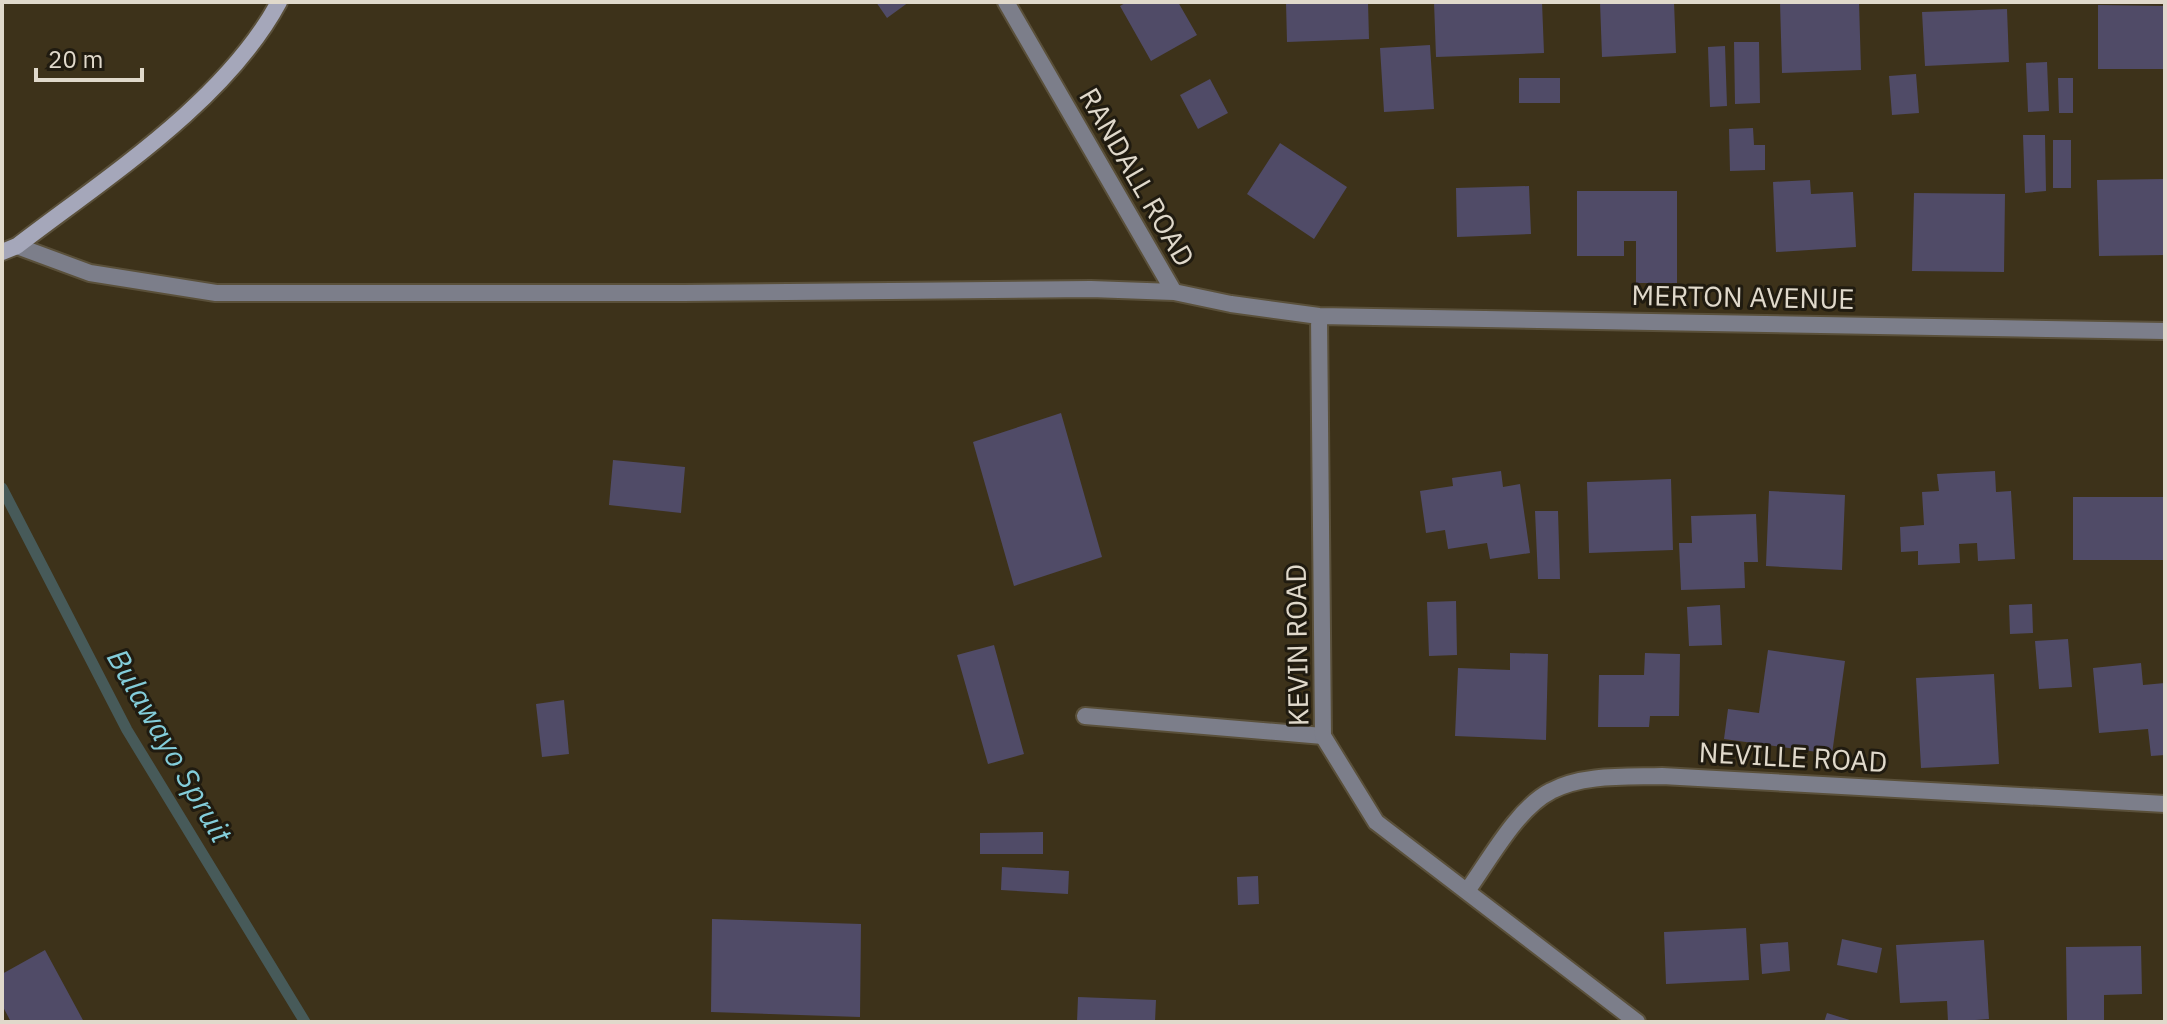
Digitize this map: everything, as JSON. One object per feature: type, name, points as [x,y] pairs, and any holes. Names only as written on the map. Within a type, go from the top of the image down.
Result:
[{"type":"street","points":[[10,248],[181,121],[262,33],[279,2]]},
{"type":"street","name":"RANDALL ROAD","points":[[1006,2],[1174,292],[1231,304],[1319,316]]},
{"type":"street","points":[[10,248],[90,273],[216,293],[1091,289],[1174,292]]},
{"type":"street","name":"MERTON AVENUE","points":[[1319,316],[2165,331]]},
{"type":"street","name":"KEVIN ROAD","points":[[1319,316],[1323,736],[1376,822],[1637,1022]]},
{"type":"street","points":[[1085,716],[1323,736]]},
{"type":"street","name":"NEVILLE ROAD","points":[[1467,891],[1524,811],[1551,791],[1591,779],[1662,776],[2165,804]]},
{"type":"building","points":[[876,2],[909,2],[887,18]]},
{"type":"building","points":[[1127,2],[1178,2],[1197,35],[1151,61],[1120,6]]},
{"type":"building","points":[[1286,2],[1368,2],[1369,39],[1287,42]]},
{"type":"building","points":[[1434,2],[1542,2],[1544,53],[1436,57]]},
{"type":"building","points":[[1600,2],[1674,2],[1676,53],[1602,57]]},
{"type":"building","points":[[1780,2],[1859,2],[1861,70],[1782,73]]},
{"type":"building","points":[[2098,5],[2165,6],[2165,69],[2098,69]]},
{"type":"building","points":[[2007,9],[2009,62],[1925,66],[1922,12]]},
{"type":"building","points":[[1734,42],[1759,42],[1760,103],[1735,104]]},
{"type":"building","points":[[1430,45],[1434,109],[1384,112],[1380,48]]},
{"type":"building","points":[[1725,46],[1727,106],[1710,107],[1708,47]]},
{"type":"building","points":[[2047,62],[2049,111],[2028,112],[2026,63]]},
{"type":"building","points":[[1916,74],[1919,113],[1892,115],[1889,76]]},
{"type":"building","points":[[1519,78],[1560,78],[1560,103],[1519,103]]},
{"type":"building","points":[[2058,78],[2073,78],[2073,113],[2059,113]]},
{"type":"building","points":[[1210,79],[1228,113],[1198,129],[1180,95]]},
{"type":"building","points":[[1753,128],[1754,145],[1765,145],[1765,170],[1730,171],[1729,129]]},
{"type":"building","points":[[2023,135],[2045,135],[2046,191],[2025,193]]},
{"type":"building","points":[[2053,140],[2071,140],[2071,188],[2053,188]]},
{"type":"building","points":[[1280,143],[1347,187],[1314,239],[1247,194]]},
{"type":"building","points":[[2165,179],[2165,255],[2099,256],[2097,180]]},
{"type":"building","points":[[1810,180],[1811,194],[1853,192],[1856,247],[1776,252],[1773,182]]},
{"type":"building","points":[[1529,186],[1531,234],[1457,237],[1456,188]]},
{"type":"building","points":[[1577,191],[1677,191],[1677,283],[1636,283],[1636,241],[1624,241],[1624,256],[1577,256]]},
{"type":"building","points":[[1914,193],[2005,194],[2004,272],[1912,271]]},
{"type":"building","points":[[1061,413],[1102,557],[1014,586],[973,442]]},
{"type":"building","points":[[613,460],[685,467],[681,513],[609,505]]},
{"type":"building","points":[[1501,471],[1503,487],[1520,484],[1530,553],[1490,559],[1487,543],[1448,549],[1445,530],[1426,533],[1420,491],[1453,486],[1452,478]]},
{"type":"building","points":[[1995,471],[1996,492],[2011,491],[2015,559],[1978,561],[1977,543],[1959,544],[1960,563],[1918,565],[1918,551],[1901,552],[1900,527],[1924,525],[1922,492],[1939,491],[1937,474]]},
{"type":"building","points":[[1671,479],[1673,550],[1589,553],[1587,482]]},
{"type":"building","points":[[1769,491],[1845,495],[1842,570],[1766,566]]},
{"type":"building","points":[[2073,497],[2165,497],[2165,560],[2073,560]]},
{"type":"building","points":[[1535,511],[1558,511],[1560,579],[1538,579]]},
{"type":"building","points":[[1756,514],[1758,562],[1744,562],[1745,588],[1681,590],[1679,543],[1692,543],[1691,516]]},
{"type":"building","points":[[1456,601],[1457,655],[1429,656],[1427,602]]},
{"type":"building","points":[[2032,604],[2033,633],[2010,634],[2009,605]]},
{"type":"building","points":[[1720,605],[1722,645],[1689,646],[1687,607]]},
{"type":"building","points":[[2068,639],[2072,687],[2039,689],[2035,641]]},
{"type":"building","points":[[994,645],[1024,754],[988,764],[957,655]]},
{"type":"building","points":[[1768,650],[1845,661],[1832,754],[1724,739],[1728,709],[1759,713]]},
{"type":"building","points":[[1510,653],[1548,654],[1546,740],[1455,736],[1458,668],[1510,670]]},
{"type":"building","points":[[1645,653],[1680,654],[1679,716],[1650,716],[1649,727],[1598,727],[1599,675],[1644,675]]},
{"type":"building","points":[[2141,663],[2143,685],[2165,683],[2165,755],[2151,756],[2148,729],[2099,733],[2093,668]]},
{"type":"building","points":[[1994,674],[1999,764],[1921,768],[1916,678]]},
{"type":"building","points":[[564,700],[569,754],[542,757],[536,704]]},
{"type":"building","points":[[1043,832],[1043,854],[980,854],[980,833]]},
{"type":"building","points":[[1002,867],[1069,871],[1068,894],[1001,890]]},
{"type":"building","points":[[1258,876],[1259,904],[1238,905],[1237,877]]},
{"type":"building","points":[[712,919],[861,924],[860,1017],[711,1012]]},
{"type":"building","points":[[1746,928],[1749,980],[1666,984],[1664,932]]},
{"type":"building","points":[[1842,939],[1882,948],[1877,973],[1837,965]]},
{"type":"building","points":[[1984,940],[1989,1019],[1948,1022],[1947,1001],[1900,1003],[1896,945]]},
{"type":"building","points":[[1788,942],[1790,971],[1762,974],[1760,944]]},
{"type":"building","points":[[2141,946],[2142,994],[2104,995],[2104,1022],[2067,1022],[2066,947]]},
{"type":"building","points":[[45,950],[84,1022],[11,1022],[2,1005],[2,974]]},
{"type":"building","points":[[1078,997],[1156,1000],[1155,1022],[1077,1022]]},
{"type":"building","points":[[1827,1013],[1853,1021],[1853,1022],[1824,1022]]},
{"type":"waterway","name":"Bulawayo Spruit","points":[[2,488],[127,730],[305,1022]]}]
